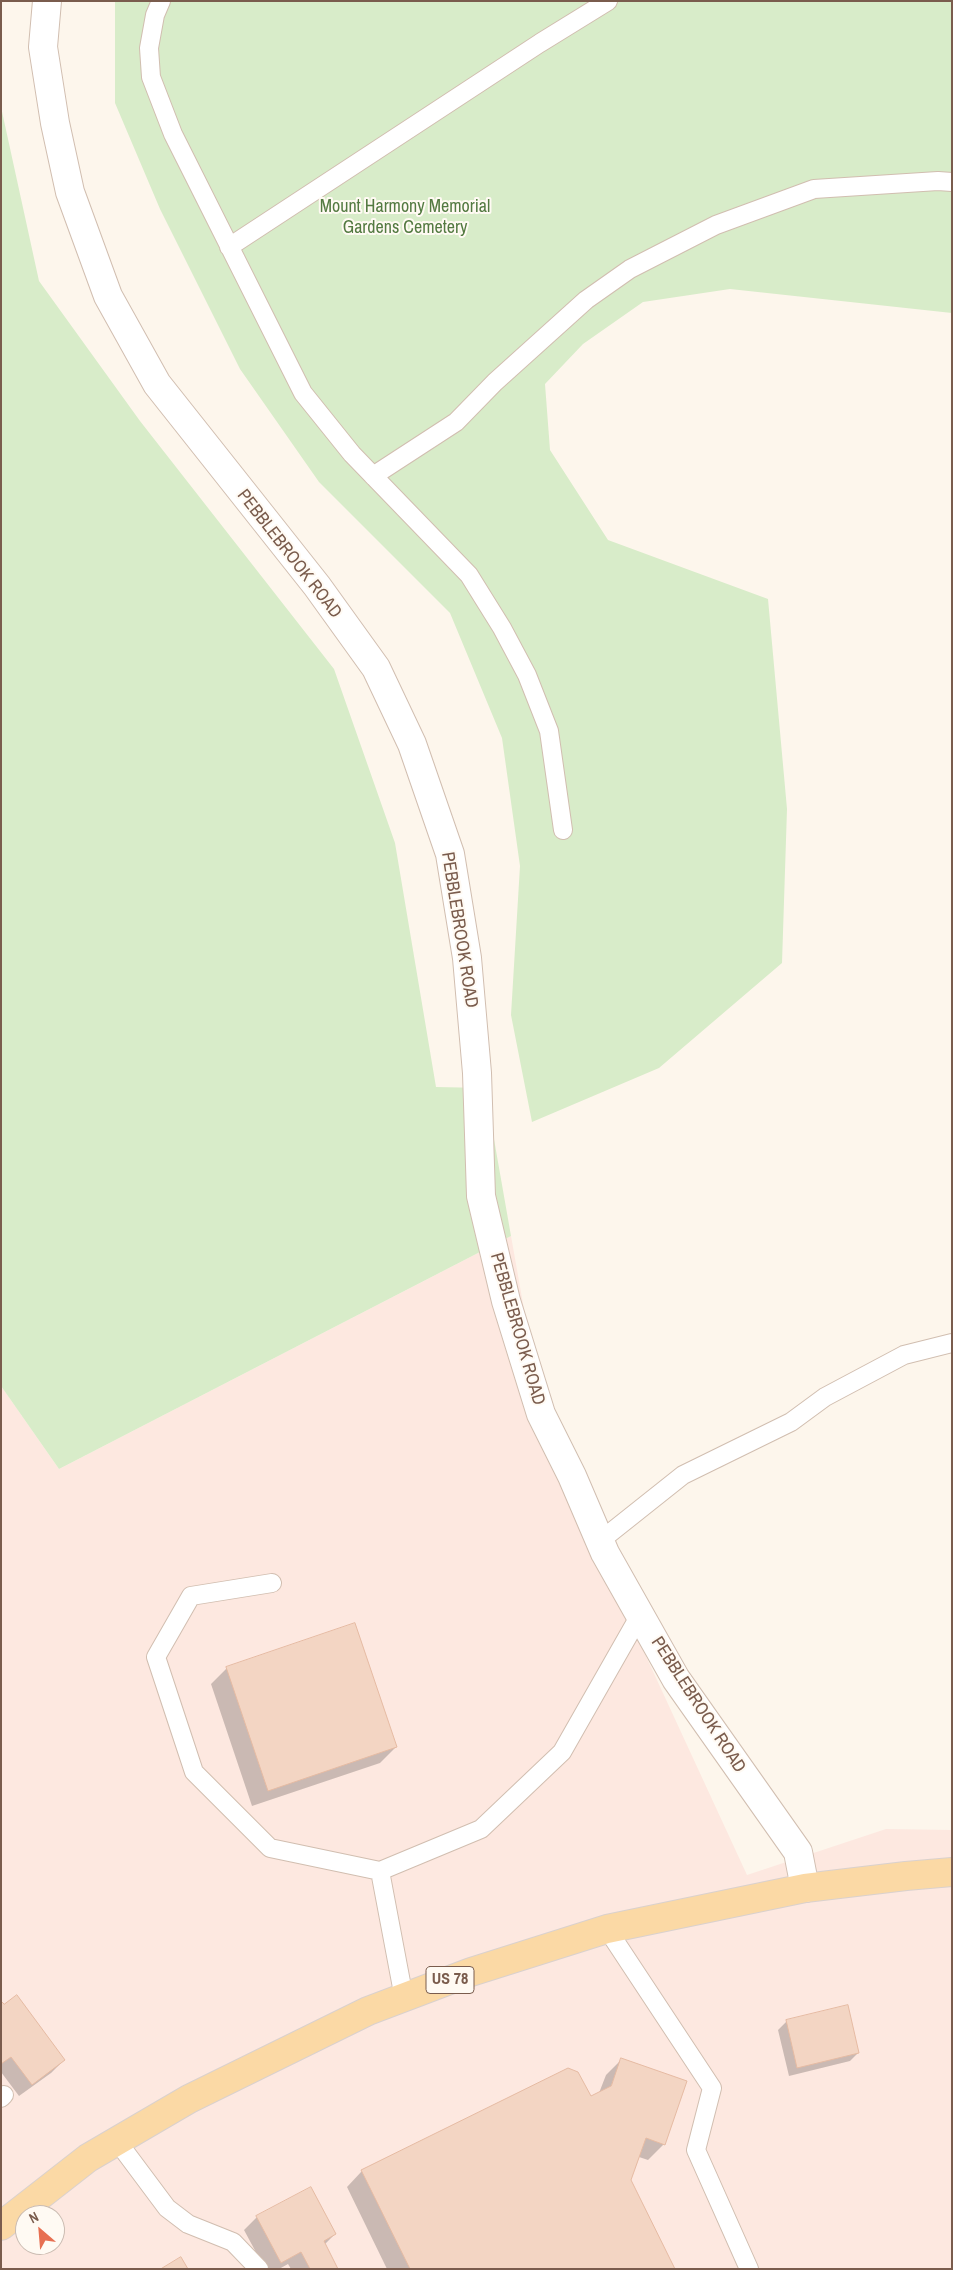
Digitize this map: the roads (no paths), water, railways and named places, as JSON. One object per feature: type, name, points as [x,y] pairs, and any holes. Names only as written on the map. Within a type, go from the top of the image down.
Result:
[{"type":"main road","name":"US 78","points":[[1,2226],[88,2158],[189,2099],[276,2055],[368,2012],[471,1972],[607,1929],[806,1888],[952,1872]]},
{"type":"street","name":"PEBBLEBROOK ROAD","points":[[47,1],[43,47],[55,123],[70,192],[108,296],[157,384],[317,586],[376,668],[412,744],[450,854],[467,958],[477,1073],[481,1196],[504,1291],[541,1414],[572,1476],[600,1541],[640,1615],[676,1679],[798,1852],[806,1888]]},
{"type":"lane","points":[[161,1],[155,15],[149,48],[151,77],[173,134],[303,393],[331,430],[469,575],[502,628],[527,675],[549,731],[563,830]]},
{"type":"lane","points":[[229,247],[540,42],[608,1]]},
{"type":"lane","points":[[373,476],[456,422],[495,382],[586,300],[630,269],[716,225],[814,189],[938,180],[952,182]]},
{"type":"lane","points":[[600,1541],[682,1475],[791,1422],[825,1397],[904,1355],[952,1343]]},
{"type":"lane","points":[[272,1582],[191,1596],[156,1657],[194,1772],[270,1848],[380,1872],[481,1829],[562,1752],[640,1615]]},
{"type":"lane","points":[[380,1872],[404,1998]]},
{"type":"lane","points":[[607,1929],[712,2088],[696,2150],[749,2269]]},
{"type":"lane","points":[[117,2141],[167,2208],[188,2224],[233,2242],[259,2269]]},
{"type":"park label","name":"Mount Harmony Memorial Gardens Cemetery","points":[[405,217]]}]
